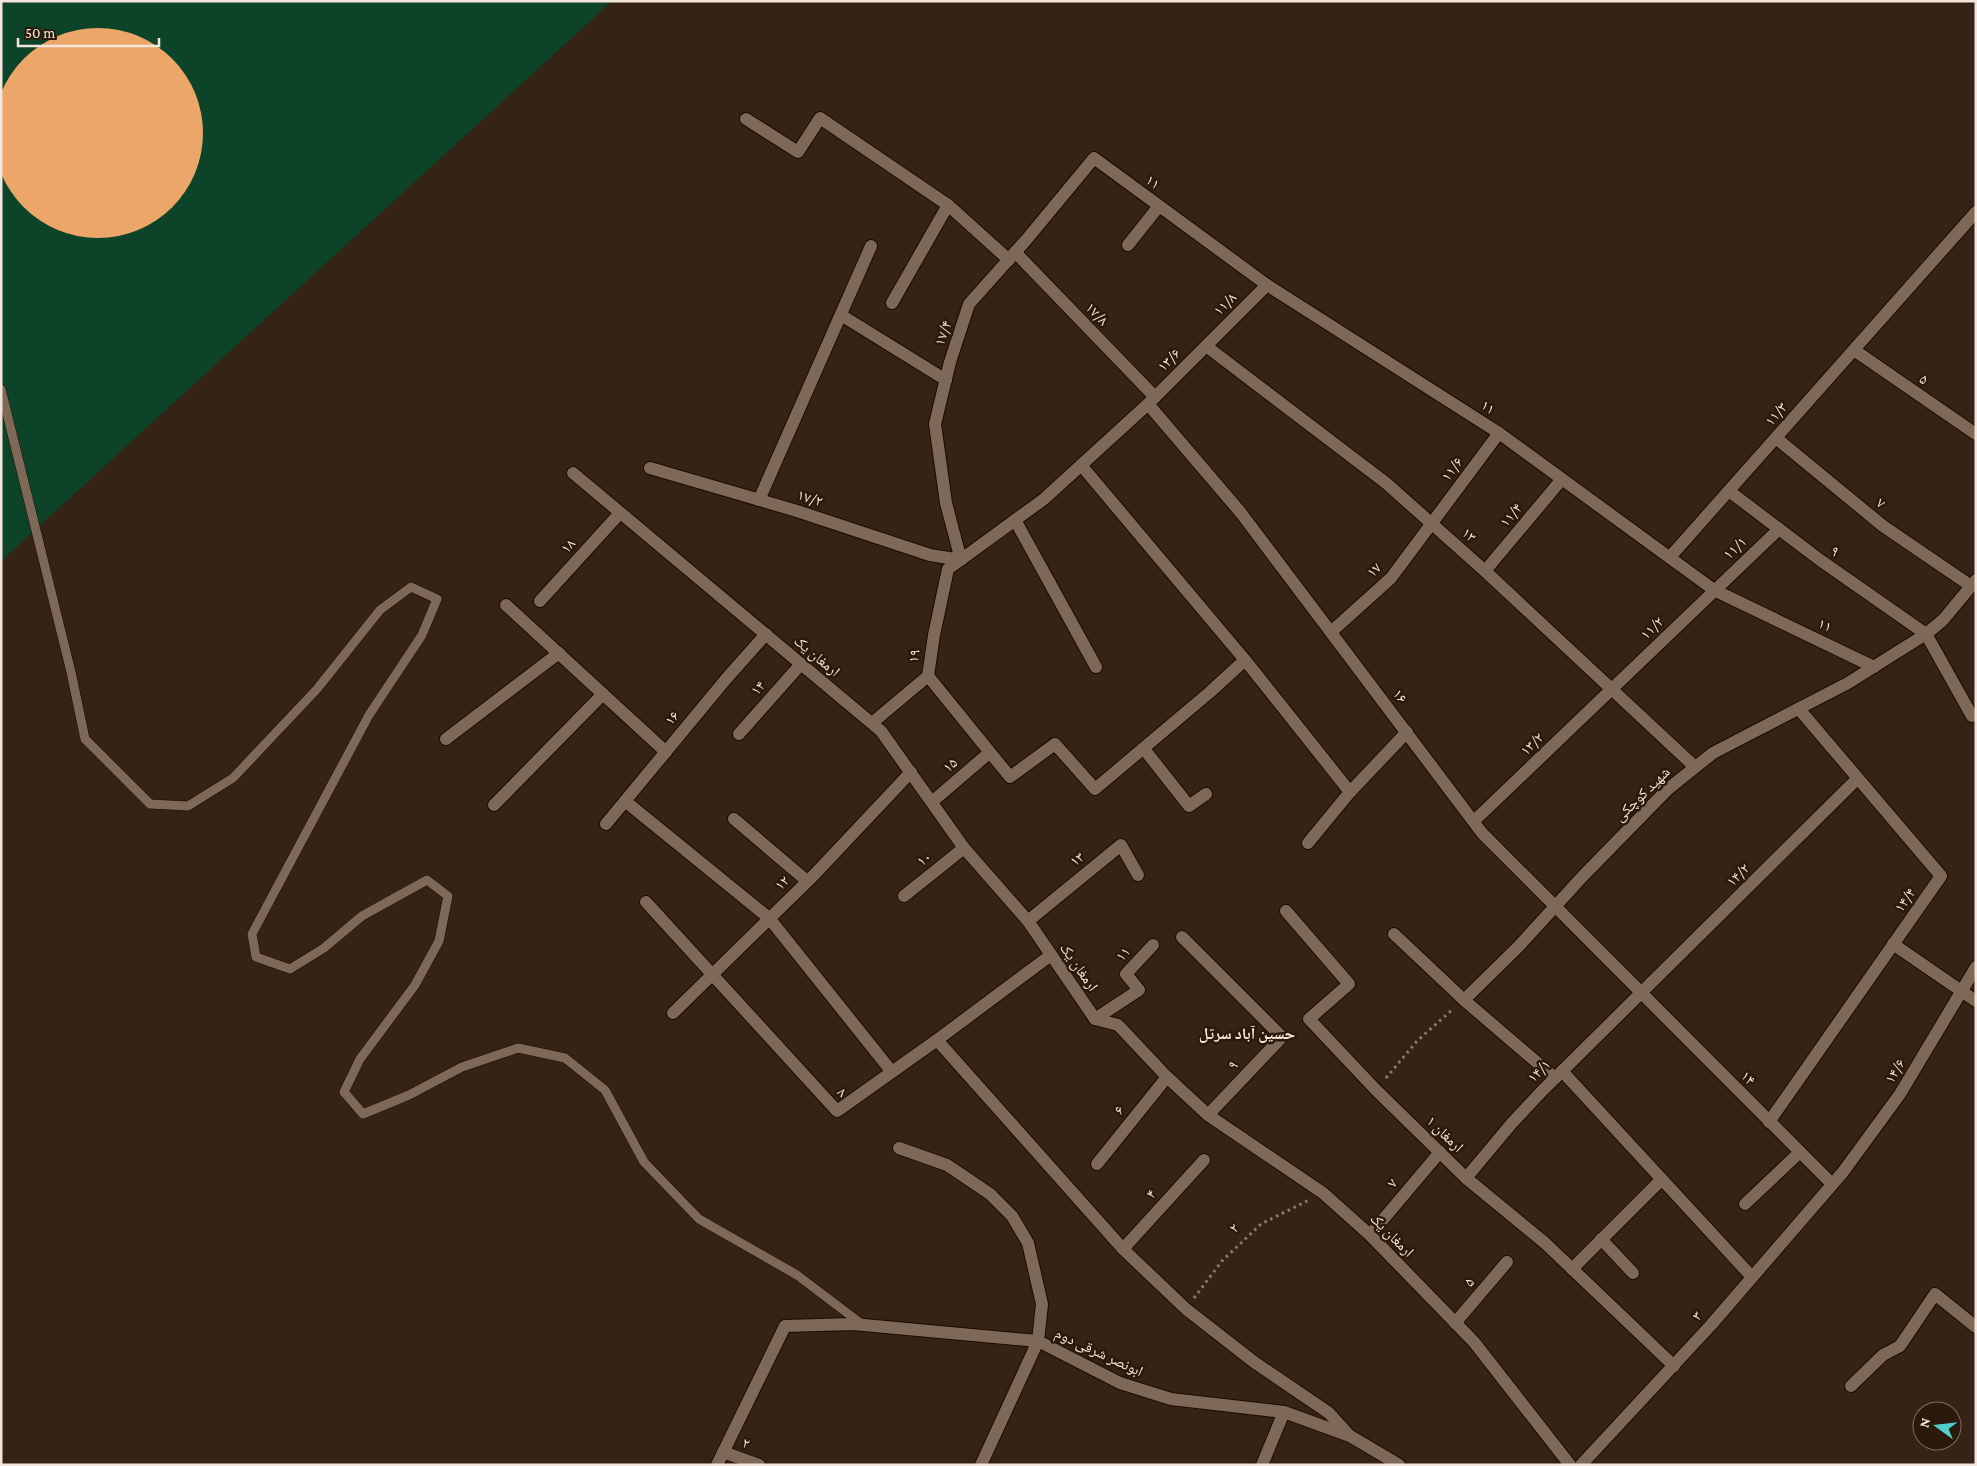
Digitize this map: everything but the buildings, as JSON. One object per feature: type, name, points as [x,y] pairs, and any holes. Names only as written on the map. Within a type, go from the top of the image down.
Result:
[{"type":"street","name":"۱۷/۸","points":[[746,119],[798,152],[820,118],[948,205],[1012,256],[1151,401]]},
{"type":"street","name":"۱۱","points":[[1094,158],[1267,285],[1499,433],[1714,590],[1874,667]]},
{"type":"street","name":"۱۷/۴","points":[[960,560],[946,503],[935,424],[950,362],[970,304],[1094,158]]},
{"type":"street","points":[[892,303],[948,205]]},
{"type":"street","points":[[1128,245],[1159,206]]},
{"type":"street","name":"۱۱/۳","points":[[1670,557],[1976,212]]},
{"type":"street","points":[[760,500],[871,246]]},
{"type":"street","name":"۱۱/۸","points":[[1206,346],[1267,285]]},
{"type":"street","points":[[841,314],[946,380]]},
{"type":"street","name":"۱۳/۶","points":[[948,569],[1044,499],[1151,401],[1206,346]]},
{"type":"street","name":"۱۳","points":[[1206,346],[1386,483],[1485,571],[1695,768]]},
{"type":"street","name":"۵","points":[[1854,350],[1976,434]]},
{"type":"street","name":"۱۶","points":[[1151,401],[1241,513],[1482,833],[1642,994]]},
{"type":"street","name":"۱۱/۶","points":[[1432,524],[1499,433]]},
{"type":"street","name":"۷","points":[[1776,438],[1883,526],[1973,583]]},
{"type":"street","points":[[1081,466],[1245,660],[1350,792]]},
{"type":"street","name":"۱۷/۲","points":[[650,468],[760,500],[930,555],[960,560]]},
{"type":"street","name":"ارمغان یک","points":[[573,473],[881,730],[964,848],[1028,921],[1095,1019],[1118,1025],[1167,1077],[1208,1115],[1323,1193],[1370,1235],[1474,1342],[1570,1465]]},
{"type":"street","name":"۱۱/۴","points":[[1485,571],[1562,479]]},
{"type":"street","name":"۹","points":[[1730,491],[1820,560],[1926,634]]},
{"type":"street","name":"۱۸","points":[[540,602],[620,513]]},
{"type":"street","points":[[1015,520],[1096,667]]},
{"type":"street","name":"۱۷","points":[[1331,632],[1391,578],[1432,524]]},
{"type":"street","name":"۱۱/۱","points":[[1714,590],[1779,529]]},
{"type":"street","name":"۱۹","points":[[872,723],[928,676],[934,635],[948,569]]},
{"type":"street","name":"شهید کوچکی","points":[[1464,1000],[1518,947],[1668,789],[1713,753],[1848,683],[1926,634],[1943,620],[1973,583]]},
{"type":"street","name":"۱۱/۲","points":[[1612,690],[1714,590]]},
{"type":"street","points":[[506,605],[666,752]]},
{"type":"street","name":"۱۶","points":[[606,824],[726,679],[766,634]]},
{"type":"street","points":[[1926,634],[1972,716]]},
{"type":"street","points":[[446,739],[559,653]]},
{"type":"street","points":[[928,676],[989,753],[1010,776],[1055,744],[1096,789],[1245,660]]},
{"type":"street","name":"۱۴","points":[[739,734],[801,664]]},
{"type":"street","name":"۱۳/۲","points":[[1474,821],[1612,690]]},
{"type":"street","points":[[494,805],[603,694]]},
{"type":"street","name":"۱۴/۴","points":[[1769,1122],[1941,876],[1799,709]]},
{"type":"street","points":[[1308,843],[1350,792],[1406,732]]},
{"type":"street","points":[[1144,749],[1189,806],[1206,794]]},
{"type":"street","name":"۱۵","points":[[933,802],[989,753]]},
{"type":"street","name":"۱۲","points":[[673,1013],[807,881],[911,772]]},
{"type":"street","name":"۱۴/۲","points":[[1642,994],[1857,779]]},
{"type":"street","points":[[625,801],[770,918],[892,1072]]},
{"type":"street","points":[[734,819],[807,881]]},
{"type":"street","name":"۱۳","points":[[1028,921],[1120,845],[1138,874]]},
{"type":"street","name":"۱۰","points":[[904,896],[964,848]]},
{"type":"street","name":"۸","points":[[646,902],[837,1111],[937,1040],[1051,955]]},
{"type":"street","name":"ارمغان ۱","points":[[1286,911],[1349,984],[1309,1019],[1376,1090],[1466,1178],[1545,1244],[1674,1366]]},
{"type":"street","points":[[1394,934],[1464,1000],[1559,1075],[1752,1277]]},
{"type":"street","name":"۹","points":[[1182,937],[1282,1037],[1208,1115]]},
{"type":"street","points":[[1893,944],[1976,1001]]},
{"type":"street","name":"۱۱","points":[[1095,1019],[1140,990],[1126,974],[1153,945]]},
{"type":"street","name":"۱۴/۶","points":[[1832,1184],[1900,1094],[1976,968]]},
{"type":"street","name":"۱۴","points":[[1642,994],[1832,1184]]},
{"type":"street","name":"۱۴/۱","points":[[1466,1178],[1512,1123],[1642,994]]},
{"type":"street","points":[[937,1040],[1123,1249],[1186,1309],[1254,1362],[1329,1412],[1350,1436]]},
{"type":"street","name":"۶","points":[[1097,1164],[1167,1077]]},
{"type":"street","name":"ابونصر شرقی دوم","points":[[899,1148],[947,1165],[990,1194],[1012,1216],[1028,1243],[1042,1304],[1038,1341],[1120,1383],[1171,1399],[1284,1412],[1350,1436],[1399,1465]]},
{"type":"street","name":"۷","points":[[1370,1235],[1440,1152]]},
{"type":"street","points":[[1745,1204],[1800,1152]]},
{"type":"street","name":"۴","points":[[1123,1249],[1204,1160]]},
{"type":"street","points":[[1572,1269],[1661,1180]]},
{"type":"street","name":"۳","points":[[1581,1465],[1674,1366],[1832,1184]]},
{"type":"street","points":[[1601,1239],[1633,1273]]},
{"type":"street","name":"۵","points":[[1455,1323],[1508,1262]]},
{"type":"street","points":[[1851,1386],[1883,1355],[1900,1346],[1935,1294],[1976,1327]]},
{"type":"street","points":[[717,1465],[785,1326],[863,1325],[1038,1341],[981,1465]]},
{"type":"street","points":[[1262,1465],[1284,1412]]},
{"type":"street","name":"۲","points":[[723,1452],[759,1465]]},
{"type":"lane","points":[[1,389],[67,653],[85,739],[150,804],[188,806],[233,778],[317,689],[380,610],[411,587],[437,599],[422,635],[369,715],[252,934],[256,957],[290,969],[324,948],[362,916],[427,880],[448,896],[438,941],[415,985],[360,1059],[344,1092],[364,1114],[409,1095],[462,1067],[518,1048],[565,1058],[605,1090],[644,1162],[699,1219],[797,1275],[863,1325]]},
{"type":"path","points":[[1376,1090],[1417,1041],[1464,1000]]},
{"type":"path","name":"۲","points":[[1186,1309],[1222,1261],[1261,1224],[1323,1193]]},
{"type":"green space","points":[[1,1],[612,1],[1,561]]},
{"type":"district","name":"حسین آباد سرتل","points":[[1247,1033]]}]
